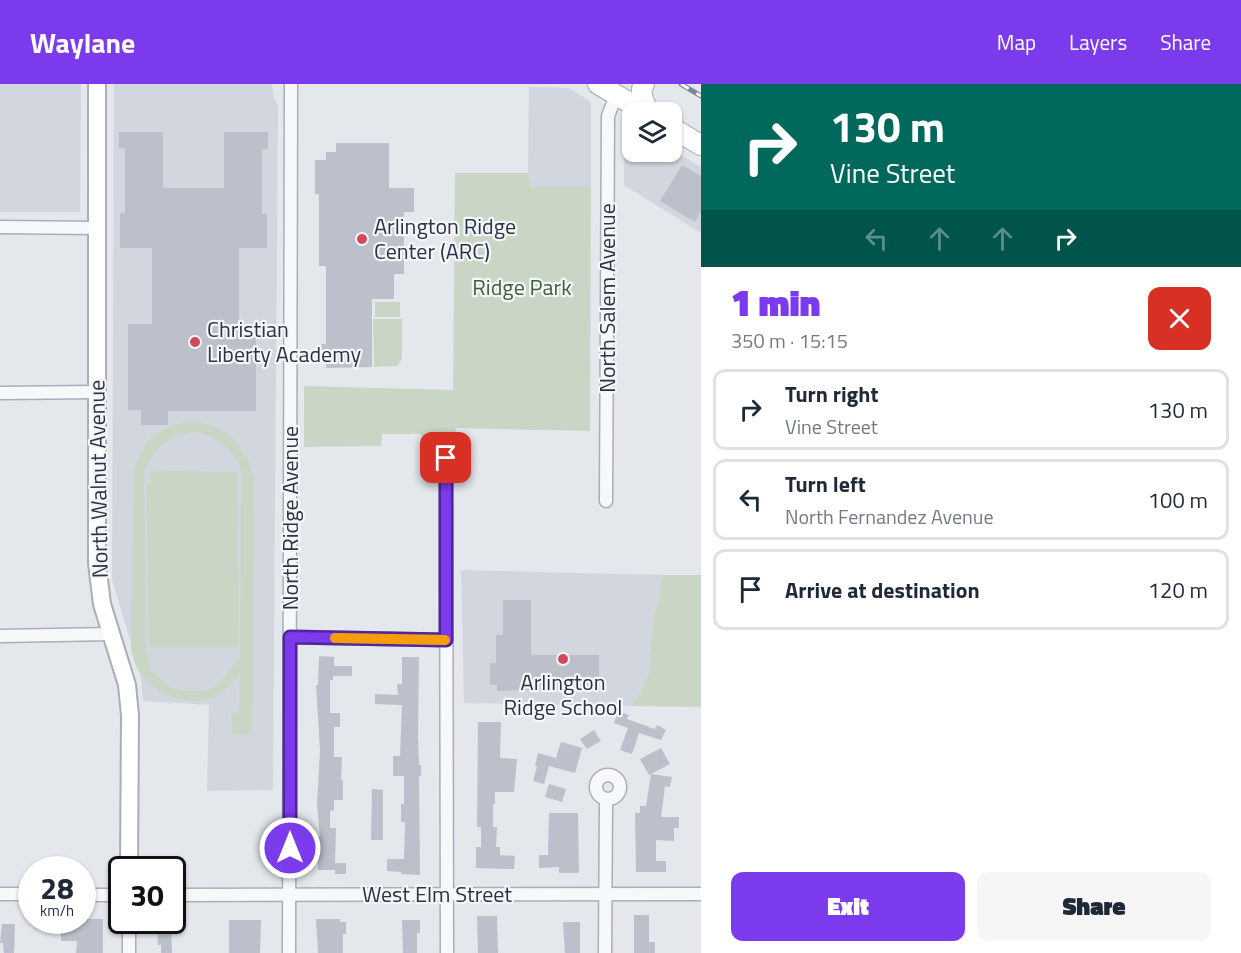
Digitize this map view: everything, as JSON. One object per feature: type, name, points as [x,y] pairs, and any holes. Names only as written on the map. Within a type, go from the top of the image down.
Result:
[{"type":"main road","points":[[597,84],[628,102]]},
{"type":"main road","points":[[643,102],[642,89],[644,84]]},
{"type":"main road","points":[[682,134],[701,145]]},
{"type":"street","name":"North Walnut Avenue","points":[[97,84],[97,563],[102,604],[127,685],[130,715],[129,856]]},
{"type":"street","name":"North Ridge Avenue","points":[[289,953],[291,84]]},
{"type":"street","name":"North Salem Avenue","points":[[606,501],[608,116],[616,95]]},
{"type":"street","points":[[0,227],[96,228]]},
{"type":"street","points":[[0,393],[96,392]]},
{"type":"street","points":[[446,458],[447,953]]},
{"type":"street","points":[[0,636],[112,634]]},
{"type":"street","points":[[290,637],[446,640]]},
{"type":"street","points":[[605,953],[606,800]]},
{"type":"street","points":[[0,894],[18,894]]},
{"type":"street","name":"West Elm Street","points":[[186,895],[701,894]]},
{"type":"street","points":[[129,934],[129,953]]},
{"type":"shaded area","points":[[0,84],[81,84],[80,212],[0,212]]},
{"type":"shaded area","name":"Christian Liberty Academy","points":[[114,84],[272,84],[274,99],[278,104],[273,790],[207,791],[209,705],[143,701],[141,677],[112,580]]},
{"type":"shaded area","points":[[529,87],[569,88],[591,102],[591,187],[531,187],[528,173]]},
{"type":"shaded area","points":[[682,156],[701,167],[701,233],[624,185],[624,162],[682,162]]},
{"type":"shaded area","points":[[461,570],[663,575],[659,601],[654,615],[648,676],[631,706],[464,703]]},
{"type":"green space","name":"Ridge Park","points":[[455,173],[528,173],[531,187],[591,187],[590,431],[455,428],[459,440],[447,441],[430,448],[421,434],[382,434],[381,446],[304,447],[304,386],[453,390]]},
{"type":"green space","points":[[375,302],[400,302],[400,317],[375,317]]},
{"type":"green space","points":[[373,319],[402,319],[402,359],[397,366],[374,367]]},
{"type":"green space","points":[[189,421],[202,423],[223,431],[239,445],[254,477],[252,734],[233,735],[231,713],[239,712],[240,676],[215,697],[193,701],[182,699],[151,685],[136,666],[131,650],[134,473],[141,452],[152,437],[178,423]],"holes":[[[196,432],[223,444],[241,468],[240,655],[228,673],[213,687],[199,691],[184,691],[169,686],[157,677],[146,652],[144,473],[153,456],[170,439]]]},
{"type":"green space","points":[[150,470],[237,472],[239,647],[149,647],[147,484],[150,483]]},
{"type":"green space","points":[[663,575],[701,575],[701,707],[631,706],[648,676],[654,615],[659,601]]},
{"type":"building","points":[[119,132],[163,132],[163,188],[224,188],[224,132],[268,132],[268,149],[262,149],[262,214],[267,214],[267,248],[239,248],[239,325],[256,325],[256,411],[168,411],[168,425],[141,425],[141,410],[128,410],[128,324],[152,324],[152,248],[120,248],[120,213],[125,213],[125,148],[119,148]]},
{"type":"building","name":"Arlington Ridge Center (ARC)","points":[[336,143],[389,143],[389,188],[414,188],[414,212],[404,212],[404,274],[394,274],[394,299],[372,299],[372,367],[326,368],[326,357],[321,357],[321,344],[326,344],[326,266],[319,266],[319,194],[315,194],[315,160],[326,160],[326,152],[336,152]]},
{"type":"building","points":[[682,165],[701,176],[701,211],[695,222],[660,201]]},
{"type":"building","points":[[503,600],[531,600],[531,655],[599,655],[599,688],[497,691],[497,685],[490,685],[490,663],[496,663],[496,635],[503,635]]},
{"type":"building","points":[[319,656],[334,657],[334,666],[352,666],[352,676],[333,676],[333,680],[330,680],[330,713],[340,713],[340,727],[334,727],[334,757],[342,757],[343,800],[334,800],[334,810],[330,811],[330,828],[336,828],[335,863],[346,863],[346,874],[335,874],[335,870],[318,870],[318,836],[320,836],[317,805],[320,750],[316,685],[318,685]]},
{"type":"building","points":[[402,657],[419,657],[420,875],[387,871],[387,859],[404,859],[405,822],[401,822],[401,804],[404,804],[404,776],[393,776],[393,756],[400,756],[402,705],[375,704],[375,694],[398,695],[397,684],[402,684]]},
{"type":"building","points":[[618,711],[629,715],[627,719],[655,729],[657,725],[666,730],[661,740],[639,733],[632,754],[620,750],[628,728],[614,723]]},
{"type":"building","points":[[478,722],[501,722],[500,758],[517,759],[514,792],[495,792],[495,804],[493,804],[493,827],[497,827],[496,847],[500,847],[500,855],[515,856],[514,869],[476,868],[476,847],[481,847],[481,827],[477,827]]},
{"type":"building","points":[[594,730],[601,741],[587,749],[580,739]]},
{"type":"building","points":[[561,742],[582,748],[575,773],[549,766],[544,784],[533,781],[538,753],[556,758]]},
{"type":"building","points":[[661,748],[670,764],[649,775],[640,759]]},
{"type":"building","points":[[651,774],[672,777],[670,787],[665,786],[661,817],[679,817],[679,828],[674,828],[674,841],[656,840],[656,861],[666,861],[666,872],[636,872],[635,813],[640,813],[640,806],[646,806]]},
{"type":"building","points":[[549,784],[566,789],[562,802],[545,797]]},
{"type":"building","points":[[372,789],[383,790],[383,840],[371,840]]},
{"type":"building","points":[[549,813],[578,813],[579,873],[559,873],[559,867],[539,868],[539,855],[548,855]]},
{"type":"building","points":[[634,915],[649,915],[649,942],[655,942],[655,953],[634,953]]},
{"type":"building","points":[[477,916],[497,916],[498,953],[478,953]]},
{"type":"building","points":[[96,919],[103,919],[103,953],[76,953],[77,941],[61,941],[61,934],[96,934]]},
{"type":"building","points":[[316,919],[340,919],[340,922],[346,922],[346,934],[343,934],[343,953],[318,953]]},
{"type":"building","points":[[229,920],[261,920],[260,953],[229,953]]},
{"type":"building","points":[[402,920],[420,920],[420,933],[417,933],[417,953],[403,953]]},
{"type":"building","points":[[563,922],[580,922],[580,953],[565,953]]},
{"type":"building","points":[[2,924],[15,924],[14,953],[4,953],[3,943],[0,943]]},
{"type":"building","points":[[158,934],[171,934],[172,953],[161,953],[161,945],[158,945]]},
{"type":"railway","points":[[681,84],[701,96]]},
{"type":"slow traffic","points":[[335,638],[445,640]]},
{"type":"place","name":"Arlington Ridge Center (ARC)","points":[[362,239]]},
{"type":"place","name":"Christian Liberty Academy","points":[[195,342]]},
{"type":"place","name":"Arlington Ridge School","points":[[563,659]]},
{"type":"route","points":[[290,848],[290,637],[446,640],[446,458]]}]
